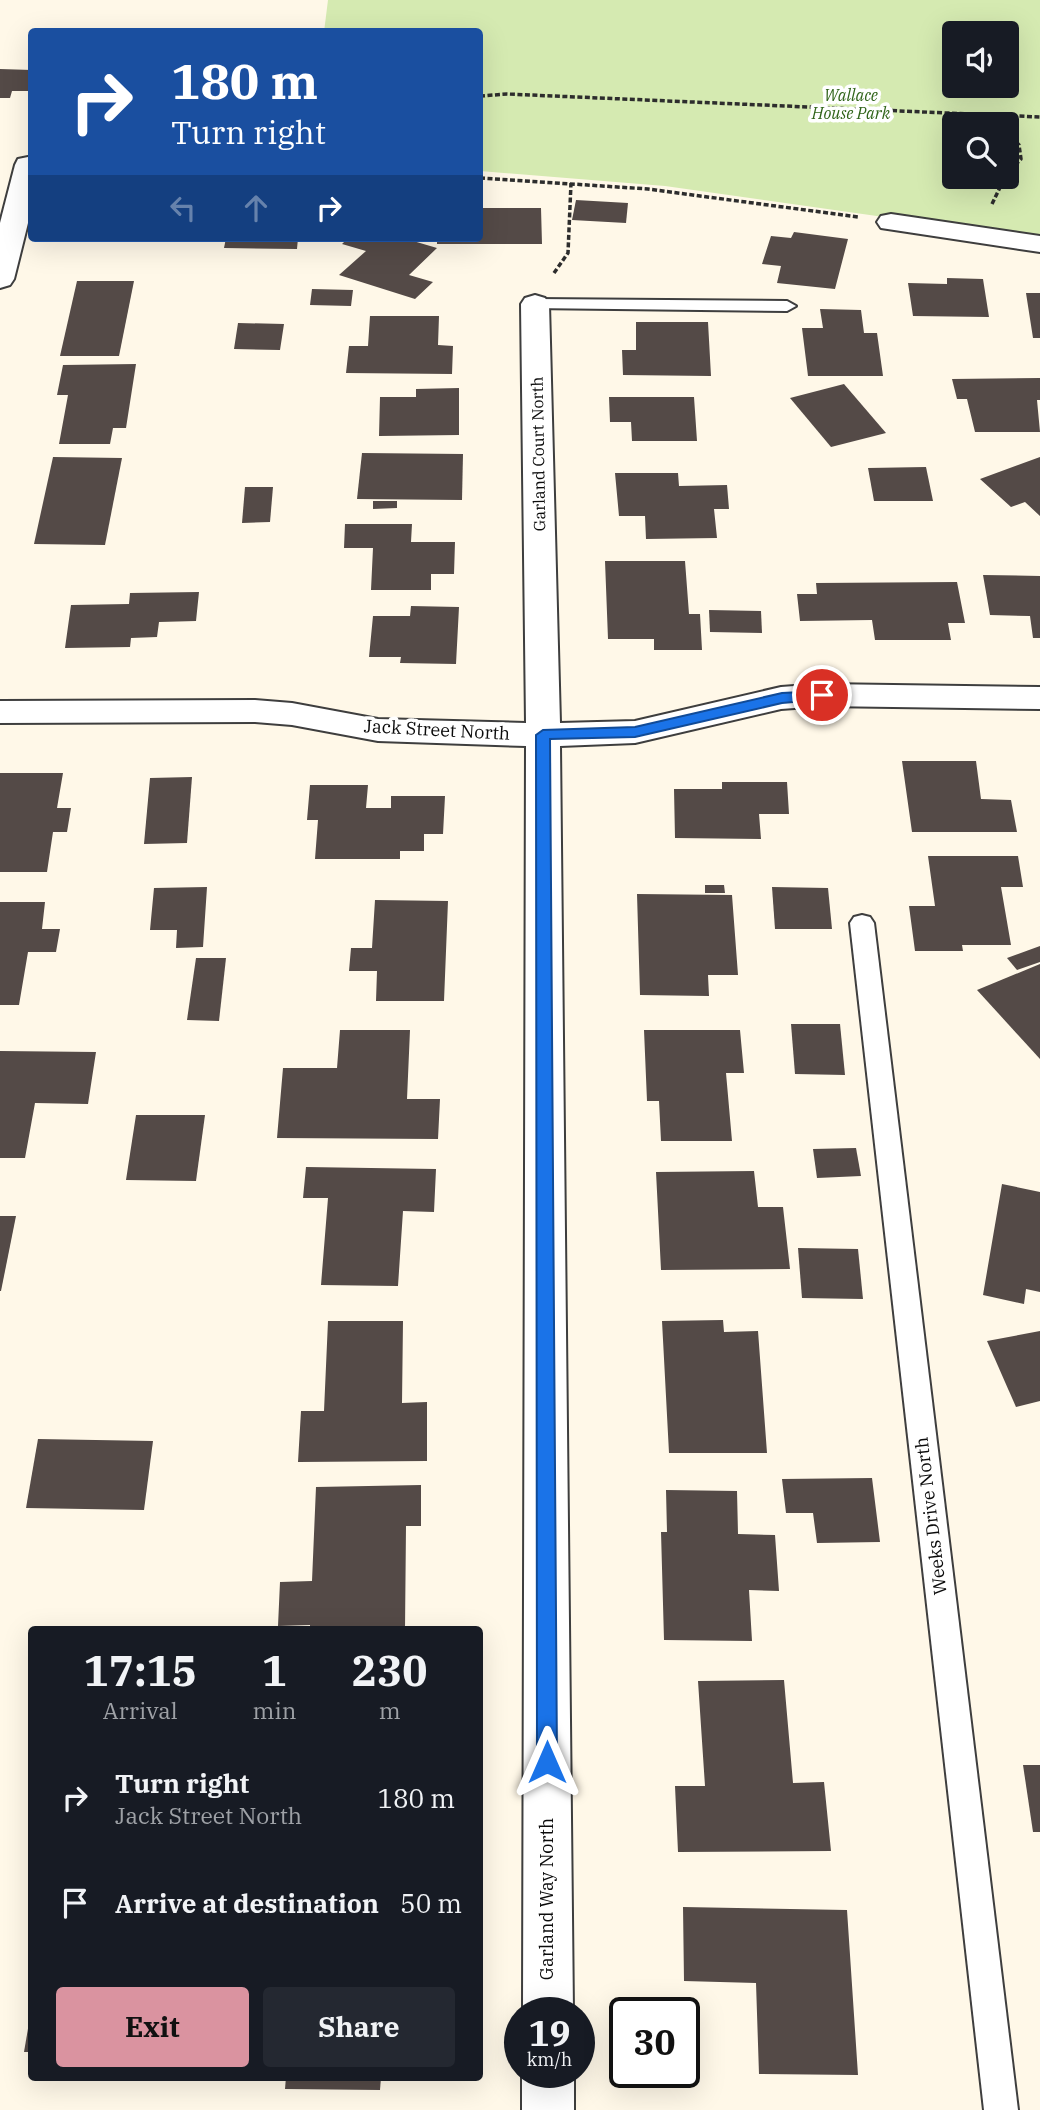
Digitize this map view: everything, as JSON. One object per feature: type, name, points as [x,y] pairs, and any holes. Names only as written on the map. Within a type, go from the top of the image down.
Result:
[{"type":"street","points":[[0,165],[28,165]]},
{"type":"street","points":[[0,279],[28,173]]},
{"type":"street","points":[[891,222],[1040,244]]},
{"type":"street","name":"Garland Court North","points":[[535,303],[543,735]]},
{"type":"street","name":"Jack Street North","points":[[0,712],[255,711],[292,714],[378,730],[543,735],[635,732],[782,698],[822,695],[1040,698]]},
{"type":"street","name":"Garland Way North","points":[[543,735],[548,1997]]},
{"type":"street","points":[[548,2088],[548,2110]]},
{"type":"lane","points":[[535,303],[787,306]]},
{"type":"lane","name":"Weeks Drive North","points":[[862,923],[1001,2110]]},
{"type":"path","points":[[483,96],[521,95],[942,113]]},
{"type":"path","points":[[1019,116],[1040,117]]},
{"type":"path","points":[[483,177],[733,199],[891,222]]},
{"type":"path","points":[[535,303],[568,253],[571,183]]},
{"type":"path","points":[[989,210],[1000,189]]},
{"type":"green space","name":"Wallace House Park","points":[[328,0],[1040,0],[1040,239],[665,186],[483,171],[483,28],[324,28]]},
{"type":"building","points":[[0,69],[28,70],[28,91],[12,91],[10,98],[0,98]]},
{"type":"building","points":[[576,200],[628,203],[626,223],[572,220]]},
{"type":"building","points":[[483,208],[541,208],[542,244],[437,244],[483,242]]},
{"type":"building","points":[[794,232],[848,239],[835,289],[777,283],[781,266],[762,264],[771,236],[791,238]]},
{"type":"building","points":[[225,242],[298,242],[297,249],[224,248]]},
{"type":"building","points":[[417,242],[437,248],[409,275],[433,282],[415,299],[339,275],[366,251],[342,244]]},
{"type":"building","points":[[947,278],[983,279],[989,317],[913,316],[908,283],[947,284]]},
{"type":"building","points":[[77,281],[134,281],[119,356],[60,356]]},
{"type":"building","points":[[312,289],[353,290],[351,306],[310,305]]},
{"type":"building","points":[[1026,293],[1040,293],[1040,338],[1033,338]]},
{"type":"building","points":[[820,309],[861,310],[864,333],[877,333],[883,376],[808,376],[802,328],[823,328]]},
{"type":"building","points":[[370,316],[439,316],[438,345],[453,346],[452,374],[346,373],[349,346],[368,346]]},
{"type":"building","points":[[636,322],[708,322],[711,376],[623,375],[622,350],[636,350]]},
{"type":"building","points":[[238,323],[284,324],[280,350],[234,349]]},
{"type":"building","points":[[136,364],[126,428],[113,428],[110,444],[59,444],[68,395],[57,395],[63,365]]},
{"type":"building","points":[[1040,378],[1040,400],[1037,400],[1040,432],[975,432],[967,399],[957,399],[952,379]]},
{"type":"building","points":[[844,384],[886,433],[831,447],[790,398]]},
{"type":"building","points":[[459,388],[459,435],[379,436],[380,397],[416,397],[416,389]]},
{"type":"building","points":[[609,397],[694,397],[697,441],[632,441],[631,422],[610,422]]},
{"type":"building","points":[[362,453],[463,454],[462,500],[357,499]]},
{"type":"building","points":[[53,457],[122,458],[105,545],[34,544]]},
{"type":"building","points":[[1040,457],[1040,516],[1025,502],[1011,507],[980,479]]},
{"type":"building","points":[[926,467],[933,501],[874,501],[868,468]]},
{"type":"building","points":[[615,473],[678,473],[679,486],[727,485],[729,509],[714,509],[717,538],[646,539],[645,516],[619,516]]},
{"type":"building","points":[[245,487],[273,487],[270,522],[242,523]]},
{"type":"building","points":[[373,501],[397,501],[397,508],[373,509]]},
{"type":"building","points":[[345,524],[412,524],[411,542],[455,542],[454,574],[431,574],[431,590],[371,590],[373,548],[344,548]]},
{"type":"building","points":[[605,561],[685,561],[689,614],[700,614],[702,650],[654,650],[654,639],[608,639]]},
{"type":"building","points":[[983,575],[1040,576],[1040,638],[1033,638],[1030,616],[990,615]]},
{"type":"building","points":[[957,582],[965,623],[948,623],[951,640],[875,640],[872,620],[800,621],[797,594],[817,594],[816,583]]},
{"type":"building","points":[[199,592],[196,621],[159,622],[157,637],[131,638],[130,647],[65,648],[71,605],[129,604],[130,593]]},
{"type":"building","points":[[411,606],[459,607],[456,664],[400,663],[401,657],[369,657],[373,616],[410,616]]},
{"type":"building","points":[[709,610],[761,611],[762,633],[710,632]]},
{"type":"building","points":[[902,761],[976,761],[981,799],[1011,800],[1017,832],[912,832]]},
{"type":"building","points":[[0,773],[63,773],[57,808],[71,808],[67,832],[53,832],[47,872],[0,872]]},
{"type":"building","points":[[192,777],[187,843],[144,844],[150,778]]},
{"type":"building","points":[[722,782],[787,782],[789,814],[759,814],[761,839],[675,838],[674,789],[722,789]]},
{"type":"building","points":[[310,785],[368,785],[366,808],[391,808],[391,796],[445,796],[443,834],[424,834],[424,851],[400,851],[400,859],[315,859],[318,820],[307,820]]},
{"type":"building","points":[[928,856],[1018,856],[1023,887],[1001,887],[1011,945],[962,945],[963,951],[915,951],[909,906],[935,906]]},
{"type":"building","points":[[705,885],[724,885],[725,893],[705,893]]},
{"type":"building","points":[[207,887],[203,947],[176,948],[177,930],[150,930],[154,888]]},
{"type":"building","points":[[772,887],[828,888],[832,929],[775,929]]},
{"type":"building","points":[[637,894],[732,895],[738,975],[708,975],[709,996],[640,995]]},
{"type":"building","points":[[375,900],[448,901],[444,1001],[376,1001],[377,971],[349,971],[351,948],[372,948]]},
{"type":"building","points":[[0,902],[45,902],[42,929],[60,929],[56,952],[28,952],[19,1005],[0,1005]]},
{"type":"building","points":[[1040,946],[1040,962],[1017,970],[1007,958]]},
{"type":"building","points":[[196,958],[226,958],[219,1021],[187,1020]]},
{"type":"building","points":[[1040,964],[1040,1059],[977,990]]},
{"type":"building","points":[[791,1024],[840,1024],[845,1075],[795,1074]]},
{"type":"building","points":[[340,1030],[410,1030],[407,1099],[440,1099],[438,1139],[277,1138],[283,1068],[337,1068]]},
{"type":"building","points":[[644,1030],[740,1030],[744,1073],[726,1073],[732,1141],[661,1141],[659,1101],[647,1101]]},
{"type":"building","points":[[0,1051],[96,1052],[88,1104],[35,1103],[25,1158],[0,1158]]},
{"type":"building","points":[[136,1115],[205,1115],[196,1181],[126,1180]]},
{"type":"building","points":[[856,1148],[861,1176],[817,1178],[813,1149]]},
{"type":"building","points":[[306,1167],[436,1169],[434,1212],[403,1211],[398,1286],[321,1285],[328,1198],[303,1198]]},
{"type":"building","points":[[754,1171],[758,1207],[783,1207],[790,1269],[661,1270],[656,1172]]},
{"type":"building","points":[[1002,1184],[1040,1192],[1040,1292],[1026,1289],[1024,1304],[983,1295]]},
{"type":"building","points":[[0,1216],[16,1216],[1,1291],[0,1291]]},
{"type":"building","points":[[798,1248],[858,1249],[863,1299],[802,1298]]},
{"type":"building","points":[[723,1320],[724,1332],[758,1331],[767,1453],[669,1453],[662,1321]]},
{"type":"building","points":[[328,1321],[403,1321],[402,1403],[427,1402],[427,1461],[298,1462],[301,1411],[324,1411]]},
{"type":"building","points":[[1040,1331],[1040,1401],[1016,1407],[987,1341]]},
{"type":"building","points":[[38,1439],[153,1441],[144,1510],[26,1508]]},
{"type":"building","points":[[872,1478],[880,1542],[817,1543],[813,1513],[786,1513],[782,1479]]},
{"type":"building","points":[[421,1485],[421,1526],[406,1526],[405,1626],[278,1626],[280,1582],[312,1581],[316,1487]]},
{"type":"building","points":[[666,1490],[737,1491],[738,1534],[775,1535],[779,1591],[749,1590],[752,1641],[664,1640],[661,1532],[667,1532]]},
{"type":"building","points":[[784,1680],[793,1783],[824,1782],[831,1851],[678,1852],[675,1786],[705,1786],[698,1681]]},
{"type":"building","points":[[1023,1765],[1040,1765],[1040,1832],[1033,1832]]},
{"type":"building","points":[[683,1907],[847,1910],[858,2075],[759,2074],[756,1983],[684,1981]]},
{"type":"building","points":[[28,2029],[28,2052],[24,2052]]},
{"type":"building","points":[[286,2081],[381,2081],[380,2090],[285,2089]]},
{"type":"route","points":[[547,1762],[543,735],[635,732],[782,698],[822,695]]}]
